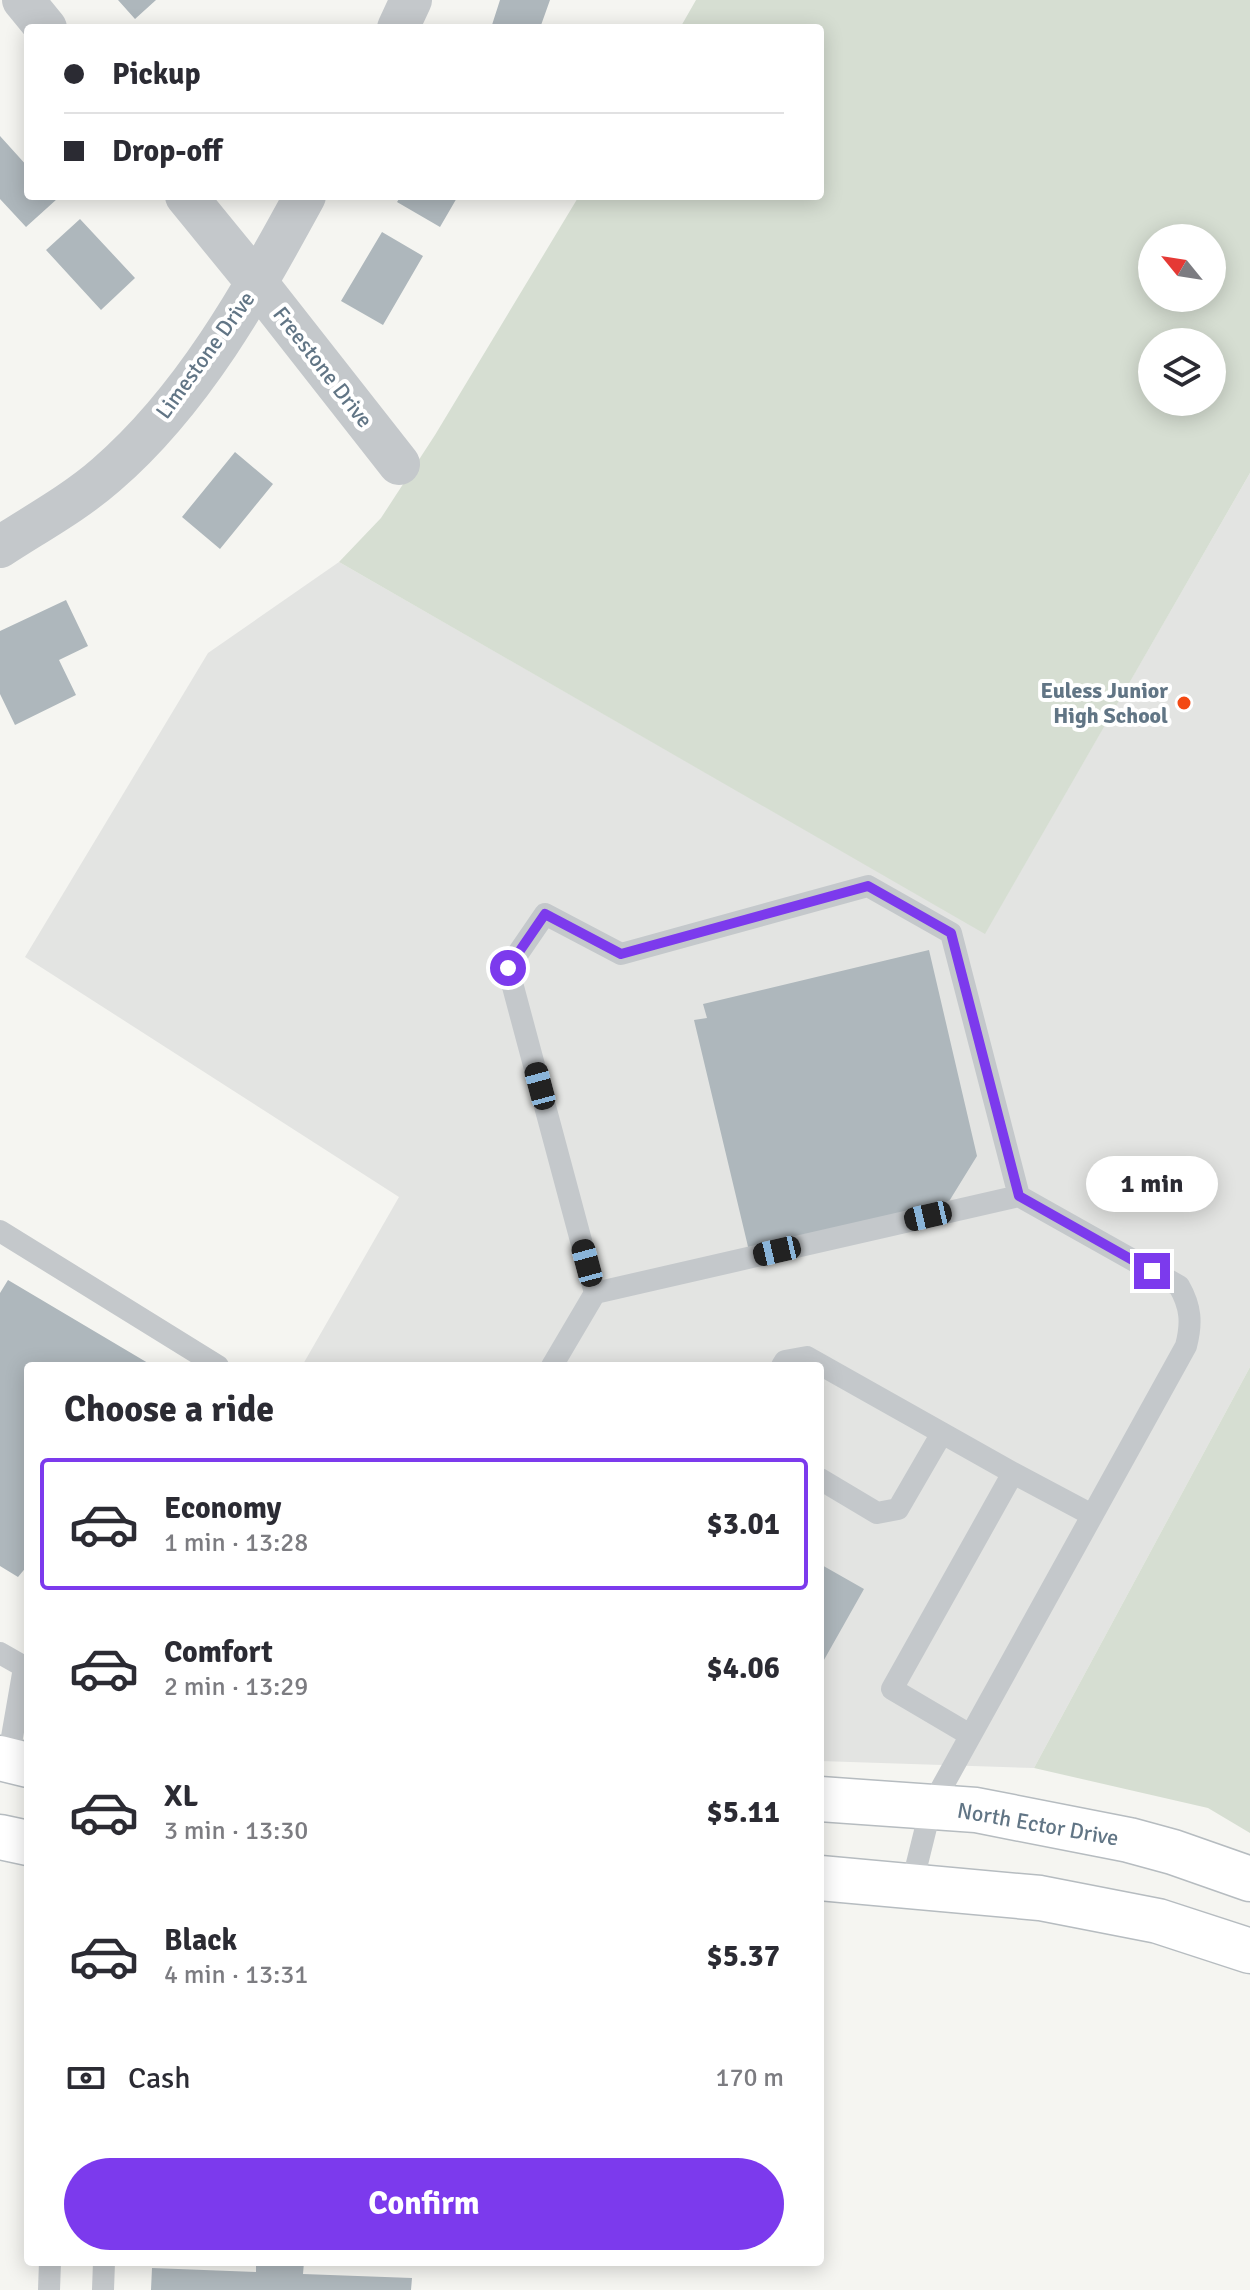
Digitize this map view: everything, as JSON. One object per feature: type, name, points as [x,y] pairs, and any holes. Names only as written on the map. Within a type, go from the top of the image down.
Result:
[{"type":"street","points":[[23,0],[43,24]]},
{"type":"street","points":[[400,24],[411,0]]},
{"type":"street","name":"Freestone Drive","points":[[189,200],[399,464]]},
{"type":"street","name":"Limestone Drive","points":[[0,547],[106,475],[154,427],[192,380],[257,283],[303,200]]},
{"type":"street","name":"North Ector Drive","points":[[824,1799],[976,1810],[1129,1840],[1250,1879]]},
{"type":"street","points":[[0,1837],[24,1842]]},
{"type":"street","points":[[824,1878],[1040,1898],[1158,1921],[1250,1951]]},
{"type":"lane","points":[[554,1362],[595,1293],[508,968],[545,914],[621,954],[868,886],[951,933],[1019,1196]]},
{"type":"lane","points":[[595,1293],[1019,1196],[1179,1286],[1188,1302],[1191,1325],[1186,1346],[931,1807],[911,1888]]},
{"type":"lane","points":[[0,1231],[212,1362]]},
{"type":"lane","points":[[784,1362],[807,1357],[816,1362]]},
{"type":"lane","points":[[824,1367],[1092,1515]]},
{"type":"lane","points":[[824,1481],[877,1513],[898,1509],[942,1433]]},
{"type":"lane","points":[[970,1735],[892,1689],[1013,1473]]},
{"type":"lane","points":[[0,1653],[24,1667]]},
{"type":"lane","points":[[12,1761],[24,1681]]},
{"type":"lane","points":[[49,2290],[50,2266]]},
{"type":"lane","points":[[103,2290],[104,2266]]},
{"type":"shaded area","points":[[696,0],[1250,0],[1250,473],[985,934],[339,562],[381,518],[435,435],[577,200],[824,200],[824,24],[682,24]]},
{"type":"shaded area","points":[[1250,473],[1250,1367],[1034,1768],[824,1761],[824,1362],[304,1362],[399,1197],[25,957],[208,653],[339,562],[985,933]]},
{"type":"shaded area","points":[[1250,1367],[1250,1833],[1208,1808],[1034,1768]]},
{"type":"building","points":[[118,0],[156,0],[135,19]]},
{"type":"building","points":[[500,0],[550,0],[541,24],[492,24]]},
{"type":"building","points":[[0,136],[24,163],[24,200],[56,200],[26,227],[0,199]]},
{"type":"building","points":[[398,200],[456,200],[440,227],[397,202]]},
{"type":"building","points":[[80,219],[135,278],[101,310],[46,250]]},
{"type":"building","points":[[382,232],[423,256],[383,325],[341,301]]},
{"type":"building","points":[[235,452],[273,484],[220,549],[182,517]]},
{"type":"building","points":[[66,600],[88,646],[59,660],[76,695],[15,725],[0,694],[0,631]]},
{"type":"building","points":[[929,950],[977,1156],[948,1203],[750,1255],[694,1020],[707,1018],[703,1004]]},
{"type":"building","points":[[8,1280],[146,1362],[24,1362],[24,1570],[18,1577],[0,1566],[0,1293]]},
{"type":"building","points":[[824,1566],[864,1589],[824,1660]]},
{"type":"building","points":[[256,2266],[304,2266],[303,2274],[412,2278],[411,2290],[151,2290],[152,2268],[256,2272]]},
{"type":"place","name":"Euless Junior High School","points":[[1184,703]]},
{"type":"route","points":[[508,968],[545,914],[621,954],[868,886],[951,933],[1019,1196],[1152,1271]]}]
